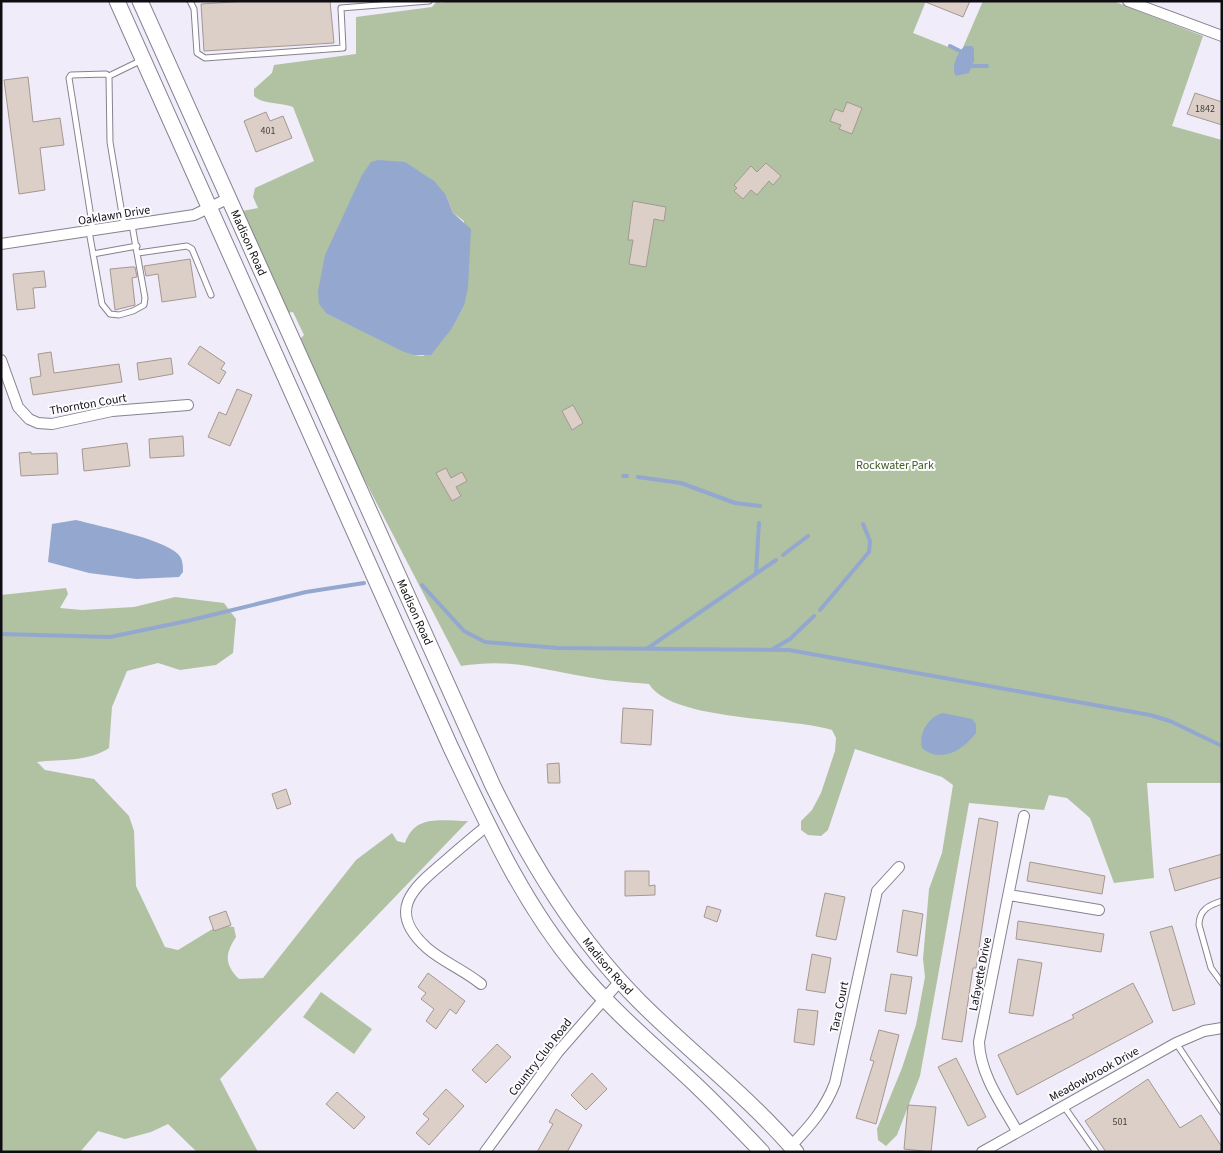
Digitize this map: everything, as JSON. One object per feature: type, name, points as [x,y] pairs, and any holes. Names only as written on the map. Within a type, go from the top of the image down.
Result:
[{"type":"main road","name":"Madison Road","points":[[117,1],[488,825],[523,892],[551,934],[603,998],[699,1088],[762,1152]]},
{"type":"main road","name":"Madison Road","points":[[140,1],[227,199],[516,833],[566,914],[620,981],[794,1149]]},
{"type":"street","points":[[1128,1],[1222,36]]},
{"type":"street","name":"Oaklawn Drive","points":[[1,244],[194,215],[227,199]]},
{"type":"street","name":"Thornton Court","points":[[1,360],[18,408],[29,420],[38,423],[52,424],[112,411],[188,405]]},
{"type":"street","name":"Lafayette Drive","points":[[1017,1131],[984,1070],[979,1042],[1024,816]]},
{"type":"street","points":[[481,984],[465,971],[428,948],[416,936],[407,917],[407,905],[415,886],[488,825]]},
{"type":"street","name":"Tara Court","points":[[794,1149],[819,1116],[828,1101],[835,1083],[877,891],[898,867]]},
{"type":"street","points":[[1009,894],[1099,910]]},
{"type":"street","name":"Country Club Road","points":[[484,1152],[533,1083],[603,998],[620,981]]},
{"type":"street","name":"Meadowbrook Drive","points":[[982,1152],[1063,1105],[1176,1044],[1204,1031],[1222,1028]]},
{"type":"lane","points":[[190,1],[194,9],[198,53],[205,58],[342,48],[341,8],[429,1]]},
{"type":"lane","points":[[109,76],[110,142],[128,226],[137,246],[146,298],[144,305],[119,315],[110,314],[102,304],[93,254],[69,78],[71,75],[106,74],[109,76],[143,59]]},
{"type":"lane","points":[[93,254],[137,246]]},
{"type":"lane","points":[[138,253],[187,246],[192,249],[211,295]]},
{"type":"lane","points":[[1222,901],[1206,907],[1199,919],[1199,925],[1211,968],[1222,983]]},
{"type":"lane","points":[[1176,1044],[1222,1112]]},
{"type":"lane","points":[[1063,1105],[1096,1152]]},
{"type":"green space","name":"Rockwater Park","points":[[437,1],[442,3],[446,1],[926,1],[913,33],[961,52],[983,1],[1113,1],[1203,36],[1172,126],[1222,140],[1222,783],[1147,783],[1154,878],[1114,883],[1090,818],[1067,798],[1049,795],[1044,810],[969,803],[920,1076],[897,1135],[886,1146],[878,1140],[877,1129],[902,1068],[916,1025],[925,977],[923,959],[929,889],[942,853],[953,785],[942,777],[855,749],[828,830],[821,836],[808,835],[801,830],[801,821],[812,810],[821,793],[835,751],[836,738],[832,730],[733,716],[681,705],[661,696],[649,684],[602,679],[510,664],[495,663],[461,666],[346,444],[299,340],[304,335],[293,312],[287,313],[242,211],[258,208],[253,197],[255,188],[314,161],[293,107],[262,101],[254,96],[254,89],[272,73],[274,65],[356,54],[356,17],[432,7]],"holes":[[[446,195],[453,213],[464,221],[464,306],[453,327],[423,356],[413,355],[327,314]]]},
{"type":"green space","points":[[66,588],[68,594],[60,608],[82,610],[134,607],[175,597],[224,603],[236,619],[233,653],[216,665],[180,670],[158,663],[127,671],[112,707],[109,748],[84,758],[37,762],[45,770],[94,779],[129,816],[134,831],[136,886],[165,947],[178,950],[219,925],[234,927],[236,937],[228,954],[231,969],[239,979],[263,978],[356,860],[392,833],[397,841],[405,843],[409,834],[422,823],[439,820],[468,821],[220,1079],[258,1152],[197,1152],[168,1124],[151,1132],[125,1139],[98,1131],[80,1152],[1,1152],[1,595]]},
{"type":"green space","points":[[321,992],[372,1029],[354,1054],[303,1017]]},
{"type":"water","points":[[965,46],[972,46],[974,49],[974,61],[969,73],[956,76],[954,69],[956,60]]},
{"type":"water","points":[[378,160],[405,162],[434,181],[446,195],[453,213],[471,229],[468,288],[464,306],[453,327],[431,355],[413,355],[402,351],[327,314],[319,304],[318,291],[325,255],[362,175],[371,162]]},
{"type":"water","points":[[76,520],[145,538],[170,548],[181,558],[183,572],[179,577],[136,579],[89,573],[48,562],[52,524]]},
{"type":"water","points":[[943,713],[972,719],[976,724],[976,733],[965,745],[951,753],[937,755],[929,753],[922,748],[921,743],[926,726],[933,718]]},
{"type":"building","points":[[248,1],[330,1],[334,43],[204,51],[201,4]]},
{"type":"building","points":[[923,1],[970,1],[963,17]]},
{"type":"building","points":[[28,77],[33,122],[60,118],[64,145],[40,148],[45,190],[19,194],[4,80]]},
{"type":"building","points":[[1195,93],[1222,102],[1222,125],[1187,114]]},
{"type":"building","points":[[847,102],[862,108],[852,134],[839,129],[841,125],[830,121],[835,109],[843,112]]},
{"type":"building","points":[[266,112],[270,121],[283,116],[292,138],[256,152],[244,121]]},
{"type":"building","points":[[766,163],[781,176],[773,185],[769,181],[757,195],[751,190],[743,199],[734,191],[737,188],[734,185],[751,166],[757,172]]},
{"type":"building","points":[[633,201],[666,207],[664,221],[654,219],[646,267],[629,264],[633,240],[628,240]]},
{"type":"building","points":[[190,259],[196,297],[162,302],[158,274],[146,276],[144,266]]},
{"type":"building","points":[[135,267],[137,277],[132,278],[135,305],[115,310],[110,269]]},
{"type":"building","points":[[44,271],[46,287],[33,288],[35,308],[17,310],[13,274]]},
{"type":"building","points":[[200,346],[225,363],[221,369],[226,372],[219,384],[188,364]]},
{"type":"building","points":[[51,352],[54,373],[119,364],[122,382],[33,395],[30,378],[41,376],[38,354]]},
{"type":"building","points":[[171,358],[173,374],[139,380],[137,363]]},
{"type":"building","points":[[237,389],[252,395],[230,446],[208,437],[219,412],[226,415]]},
{"type":"building","points":[[573,405],[583,423],[572,430],[562,411]]},
{"type":"building","points":[[183,436],[184,456],[150,458],[149,439]]},
{"type":"building","points":[[127,443],[130,466],[84,471],[82,449]]},
{"type":"building","points":[[31,452],[31,454],[57,453],[58,474],[21,476],[19,453]]},
{"type":"building","points":[[446,468],[451,478],[462,472],[467,481],[456,487],[461,496],[452,501],[436,473]]},
{"type":"building","points":[[623,708],[653,710],[651,745],[621,743]]},
{"type":"building","points":[[559,763],[560,783],[548,783],[547,764]]},
{"type":"building","points":[[286,789],[291,804],[277,809],[272,794]]},
{"type":"building","points":[[979,818],[998,822],[976,968],[973,968],[962,1042],[942,1039]]},
{"type":"building","points":[[1222,854],[1222,877],[1175,891],[1169,869]]},
{"type":"building","points":[[1030,862],[1105,876],[1102,894],[1027,881]]},
{"type":"building","points":[[625,871],[649,871],[649,886],[655,885],[655,895],[625,896]]},
{"type":"building","points":[[825,893],[845,897],[836,940],[816,936]]},
{"type":"building","points":[[707,906],[721,910],[717,922],[704,917]]},
{"type":"building","points":[[903,910],[923,914],[917,956],[897,952]]},
{"type":"building","points":[[226,911],[231,925],[214,931],[209,917]]},
{"type":"building","points":[[1018,921],[1104,934],[1101,952],[1016,939]]},
{"type":"building","points":[[1172,926],[1195,1004],[1173,1011],[1150,932]]},
{"type":"building","points":[[812,954],[831,958],[825,993],[806,990]]},
{"type":"building","points":[[1018,959],[1042,963],[1033,1016],[1009,1013]]},
{"type":"building","points":[[428,973],[465,1001],[456,1014],[450,1009],[436,1029],[426,1021],[434,1009],[421,999],[426,993],[418,987]]},
{"type":"building","points":[[891,974],[912,977],[906,1014],[885,1011]]},
{"type":"building","points":[[1133,983],[1153,1022],[1017,1095],[998,1055],[1074,1018],[1072,1015]]},
{"type":"building","points":[[798,1009],[818,1011],[814,1045],[794,1042]]},
{"type":"building","points":[[879,1030],[899,1035],[876,1124],[856,1118],[874,1061],[870,1060]]},
{"type":"building","points":[[497,1044],[511,1057],[486,1083],[472,1070]]},
{"type":"building","points":[[956,1058],[986,1117],[968,1126],[938,1067]]},
{"type":"building","points":[[592,1073],[607,1089],[586,1110],[571,1095]]},
{"type":"building","points":[[1148,1079],[1180,1128],[1201,1115],[1222,1147],[1222,1152],[1106,1152],[1085,1121]]},
{"type":"building","points":[[446,1089],[464,1106],[429,1145],[416,1133],[429,1119],[423,1114]]},
{"type":"building","points":[[337,1092],[365,1117],[354,1129],[326,1104]]},
{"type":"building","points":[[908,1105],[936,1107],[931,1152],[904,1149]]},
{"type":"building","points":[[556,1109],[582,1125],[567,1152],[537,1152],[553,1124],[549,1122]]},
{"type":"waterway","points":[[950,46],[960,51]]},
{"type":"waterway","points":[[972,66],[987,66]]},
{"type":"waterway","points":[[638,477],[681,483],[735,503],[760,506]]},
{"type":"waterway","points":[[756,573],[759,523]]},
{"type":"waterway","points":[[820,610],[869,552],[870,541],[863,524]]},
{"type":"waterway","points":[[783,555],[808,536]]},
{"type":"waterway","points":[[648,648],[776,560]]},
{"type":"waterway","points":[[1,634],[110,637],[187,621],[306,592],[364,583]]},
{"type":"waterway","points":[[422,585],[464,631],[485,642],[558,648],[789,650],[1150,715],[1170,721],[1222,746]]},
{"type":"waterway","points":[[773,649],[790,639],[814,616]]}]
